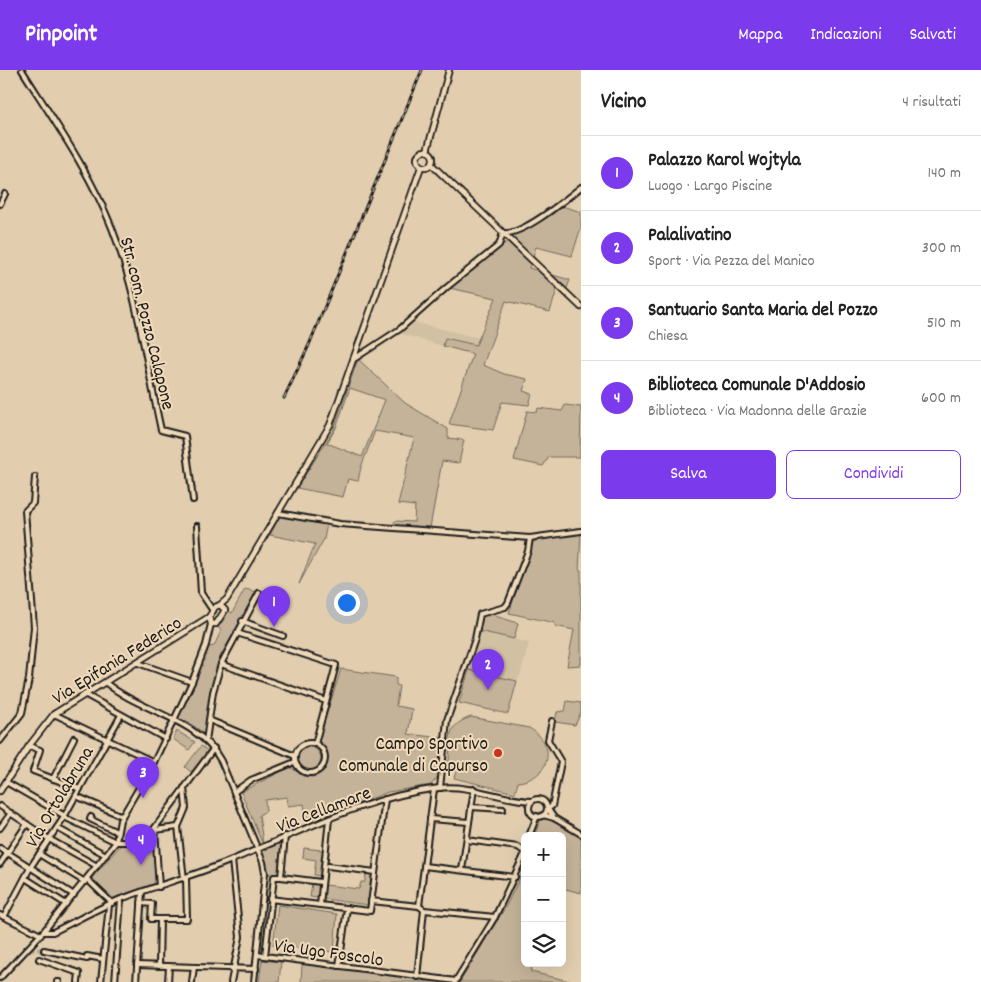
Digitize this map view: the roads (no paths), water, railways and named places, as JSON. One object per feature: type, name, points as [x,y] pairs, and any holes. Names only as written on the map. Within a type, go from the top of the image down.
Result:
[{"type":"main road","points":[[427,151],[450,70]]},
{"type":"main road","points":[[427,151],[433,157],[431,164]]},
{"type":"main road","points":[[421,167],[417,162],[417,156],[421,152],[427,151]]},
{"type":"main road","points":[[421,167],[431,164]]},
{"type":"main road","points":[[431,164],[581,307]]},
{"type":"main road","points":[[238,579],[224,615],[212,623],[209,617],[212,611],[227,599],[238,579],[330,425],[421,167]]},
{"type":"main road","points":[[219,605],[225,609]]},
{"type":"main road","name":"Via Epifania Federico","points":[[0,791],[29,746],[54,714],[197,627],[209,617]]},
{"type":"main road","name":"Via Epifania Federico","points":[[197,627],[212,623]]},
{"type":"street","name":"Str. com. Pozzo Calapone","points":[[22,70],[95,192],[112,228],[134,302],[161,430],[185,436],[193,500]]},
{"type":"street","points":[[354,359],[400,329],[446,288],[500,245],[503,233],[516,232],[562,203],[581,187]]},
{"type":"street","points":[[0,204],[5,194]]},
{"type":"street","points":[[515,244],[516,232]]},
{"type":"street","points":[[0,741],[22,713],[29,678],[34,627],[25,511],[31,507],[33,502],[35,477]]},
{"type":"street","points":[[278,513],[340,524],[530,538],[581,531]]},
{"type":"street","points":[[197,526],[202,593],[212,611]]},
{"type":"street","points":[[440,788],[447,720],[475,639],[480,614],[504,607],[508,603],[528,551],[530,538]]},
{"type":"street","points":[[206,741],[213,692],[221,664],[242,621],[259,593]]},
{"type":"street","points":[[206,599],[219,605]]},
{"type":"street","points":[[242,621],[283,636]]},
{"type":"street","points":[[0,978],[31,948],[116,842],[122,816],[154,762],[192,682],[212,623]]},
{"type":"street","points":[[237,633],[336,665],[315,744]]},
{"type":"street","points":[[138,663],[192,682]]},
{"type":"street","points":[[221,664],[326,700]]},
{"type":"street","points":[[106,683],[120,694],[180,723],[214,748],[258,849],[264,873],[254,982]]},
{"type":"street","points":[[86,695],[166,739]]},
{"type":"street","points":[[54,714],[154,762]]},
{"type":"street","name":"Via Ortolabruna","points":[[2,916],[76,796],[121,715]]},
{"type":"street","points":[[209,720],[294,756]]},
{"type":"street","points":[[543,815],[554,801],[561,762],[548,740],[552,721]]},
{"type":"street","points":[[53,779],[74,738]]},
{"type":"street","points":[[315,744],[324,755],[320,769],[306,773],[295,762],[294,756],[302,745],[315,744]]},
{"type":"street","points":[[29,746],[40,750],[33,771],[80,789]]},
{"type":"street","points":[[6,782],[64,816],[116,842],[129,842],[155,830],[214,748]]},
{"type":"street","points":[[234,792],[251,780],[295,762]]},
{"type":"street","points":[[141,903],[152,904],[152,919],[187,919],[185,879],[178,827],[186,808],[184,788]]},
{"type":"street","name":"Via Cellamare","points":[[42,933],[53,932],[121,899],[185,879],[285,836],[385,799],[440,788],[474,789],[518,800],[540,801],[548,807]]},
{"type":"street","points":[[419,906],[434,789]]},
{"type":"street","points":[[462,870],[474,789]]},
{"type":"street","points":[[76,796],[122,816]]},
{"type":"street","points":[[270,899],[370,911],[385,799]]},
{"type":"street","name":"Via Cellamare","points":[[518,800],[528,809],[531,830]]},
{"type":"street","points":[[528,809],[532,801]]},
{"type":"street","points":[[0,806],[49,839],[98,866]]},
{"type":"street","points":[[471,807],[503,809]]},
{"type":"street","points":[[548,807],[554,818]]},
{"type":"street","points":[[0,828],[11,813]]},
{"type":"street","points":[[530,815],[543,815],[554,818],[581,834]]},
{"type":"street","points":[[531,830],[537,816]]},
{"type":"street","points":[[91,817],[90,819],[117,832]]},
{"type":"street","points":[[430,818],[469,822]]},
{"type":"street","points":[[320,905],[329,819]]},
{"type":"street","points":[[0,864],[27,824]]},
{"type":"street","points":[[155,830],[178,827]]},
{"type":"street","points":[[57,828],[106,855]]},
{"type":"street","points":[[155,830],[159,887]]},
{"type":"street","points":[[281,878],[285,836]]},
{"type":"street","points":[[467,840],[518,847],[521,849]]},
{"type":"street","points":[[0,848],[74,895]]},
{"type":"street","points":[[39,854],[86,880],[111,904],[101,982]]},
{"type":"street","points":[[231,982],[240,937],[232,860]]},
{"type":"street","points":[[455,982],[494,917],[521,862]]},
{"type":"street","points":[[328,866],[375,872]]},
{"type":"street","points":[[424,866],[515,877]]},
{"type":"street","points":[[265,956],[274,876],[321,882]]},
{"type":"street","points":[[24,878],[66,904]]},
{"type":"street","points":[[136,982],[142,892]]},
{"type":"street","points":[[115,982],[121,899]]},
{"type":"street","points":[[371,901],[419,906],[424,910],[494,917]]},
{"type":"street","points":[[340,966],[347,908]]},
{"type":"street","points":[[416,977],[424,910]]},
{"type":"street","points":[[2,916],[42,933]]},
{"type":"street","points":[[159,966],[160,919]]},
{"type":"street","points":[[44,950],[86,959],[87,956],[103,959]]},
{"type":"street","name":"Via Ugo Foscolo","points":[[257,956],[455,982]]},
{"type":"street","points":[[39,960],[79,973],[78,982]]},
{"type":"street","points":[[137,965],[256,969]]},
{"type":"street","points":[[168,982],[169,966]]},
{"type":"street","points":[[192,982],[194,967]]},
{"type":"tunnel","points":[[31,949],[44,950]]},
{"type":"railway","points":[[284,398],[309,345],[422,70]]},
{"type":"place","name":"Palazzo Karol Wojtyla","points":[[274,627]]},
{"type":"place","name":"Palalivatino","points":[[488,690]]},
{"type":"place","name":"Campo Sportivo Comunale di Capurso","points":[[498,753]]},
{"type":"place","name":"Santuario Santa Maria del Pozzo","points":[[143,798]]},
{"type":"place","name":"Biblioteca Comunale D'Addosio","points":[[141,865]]}]
